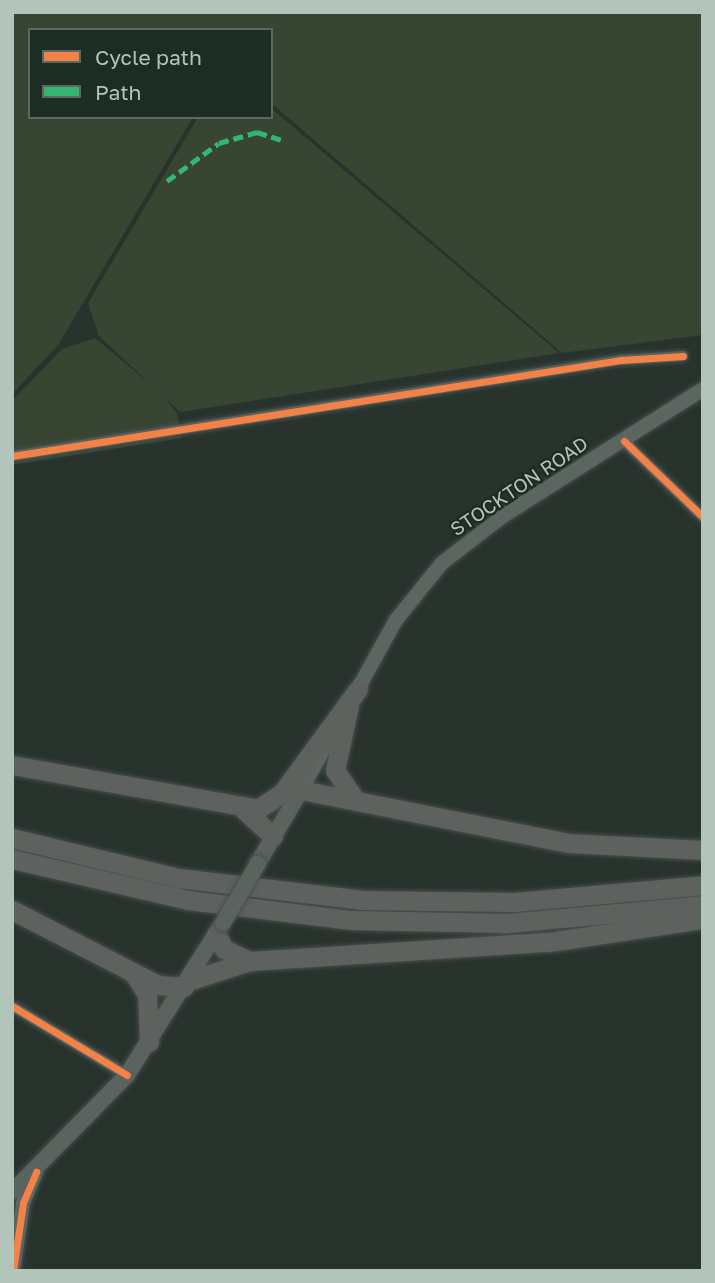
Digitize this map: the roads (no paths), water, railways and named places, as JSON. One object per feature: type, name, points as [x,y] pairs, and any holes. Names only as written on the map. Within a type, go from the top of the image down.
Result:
[{"type":"highway","points":[[353,697],[335,770],[354,798]]},
{"type":"highway","points":[[244,810],[282,793],[353,697]]},
{"type":"highway","points":[[12,765],[244,810],[273,836]]},
{"type":"highway","points":[[301,790],[354,798],[568,843],[703,850]]},
{"type":"highway","points":[[12,838],[178,878],[364,900],[514,902],[703,885]]},
{"type":"highway","points":[[12,859],[188,900],[350,920],[507,923],[703,905]]},
{"type":"highway","points":[[12,910],[158,985],[186,984],[250,961],[556,941],[703,919]]},
{"type":"highway","points":[[219,929],[224,949],[250,961]]},
{"type":"highway","points":[[133,972],[147,994],[149,1042]]},
{"type":"main road","name":"STOCKTON ROAD","points":[[301,790],[396,620],[442,563],[503,516],[703,388]]},
{"type":"main road","points":[[12,1192],[36,1172],[127,1075],[186,984],[301,790]]},
{"type":"main road","points":[[13,1271],[15,1236],[36,1172]]},
{"type":"street","points":[[12,456],[621,360],[683,356]]},
{"type":"street","points":[[624,440],[703,517]]},
{"type":"street","points":[[12,1006],[127,1075]]}]
